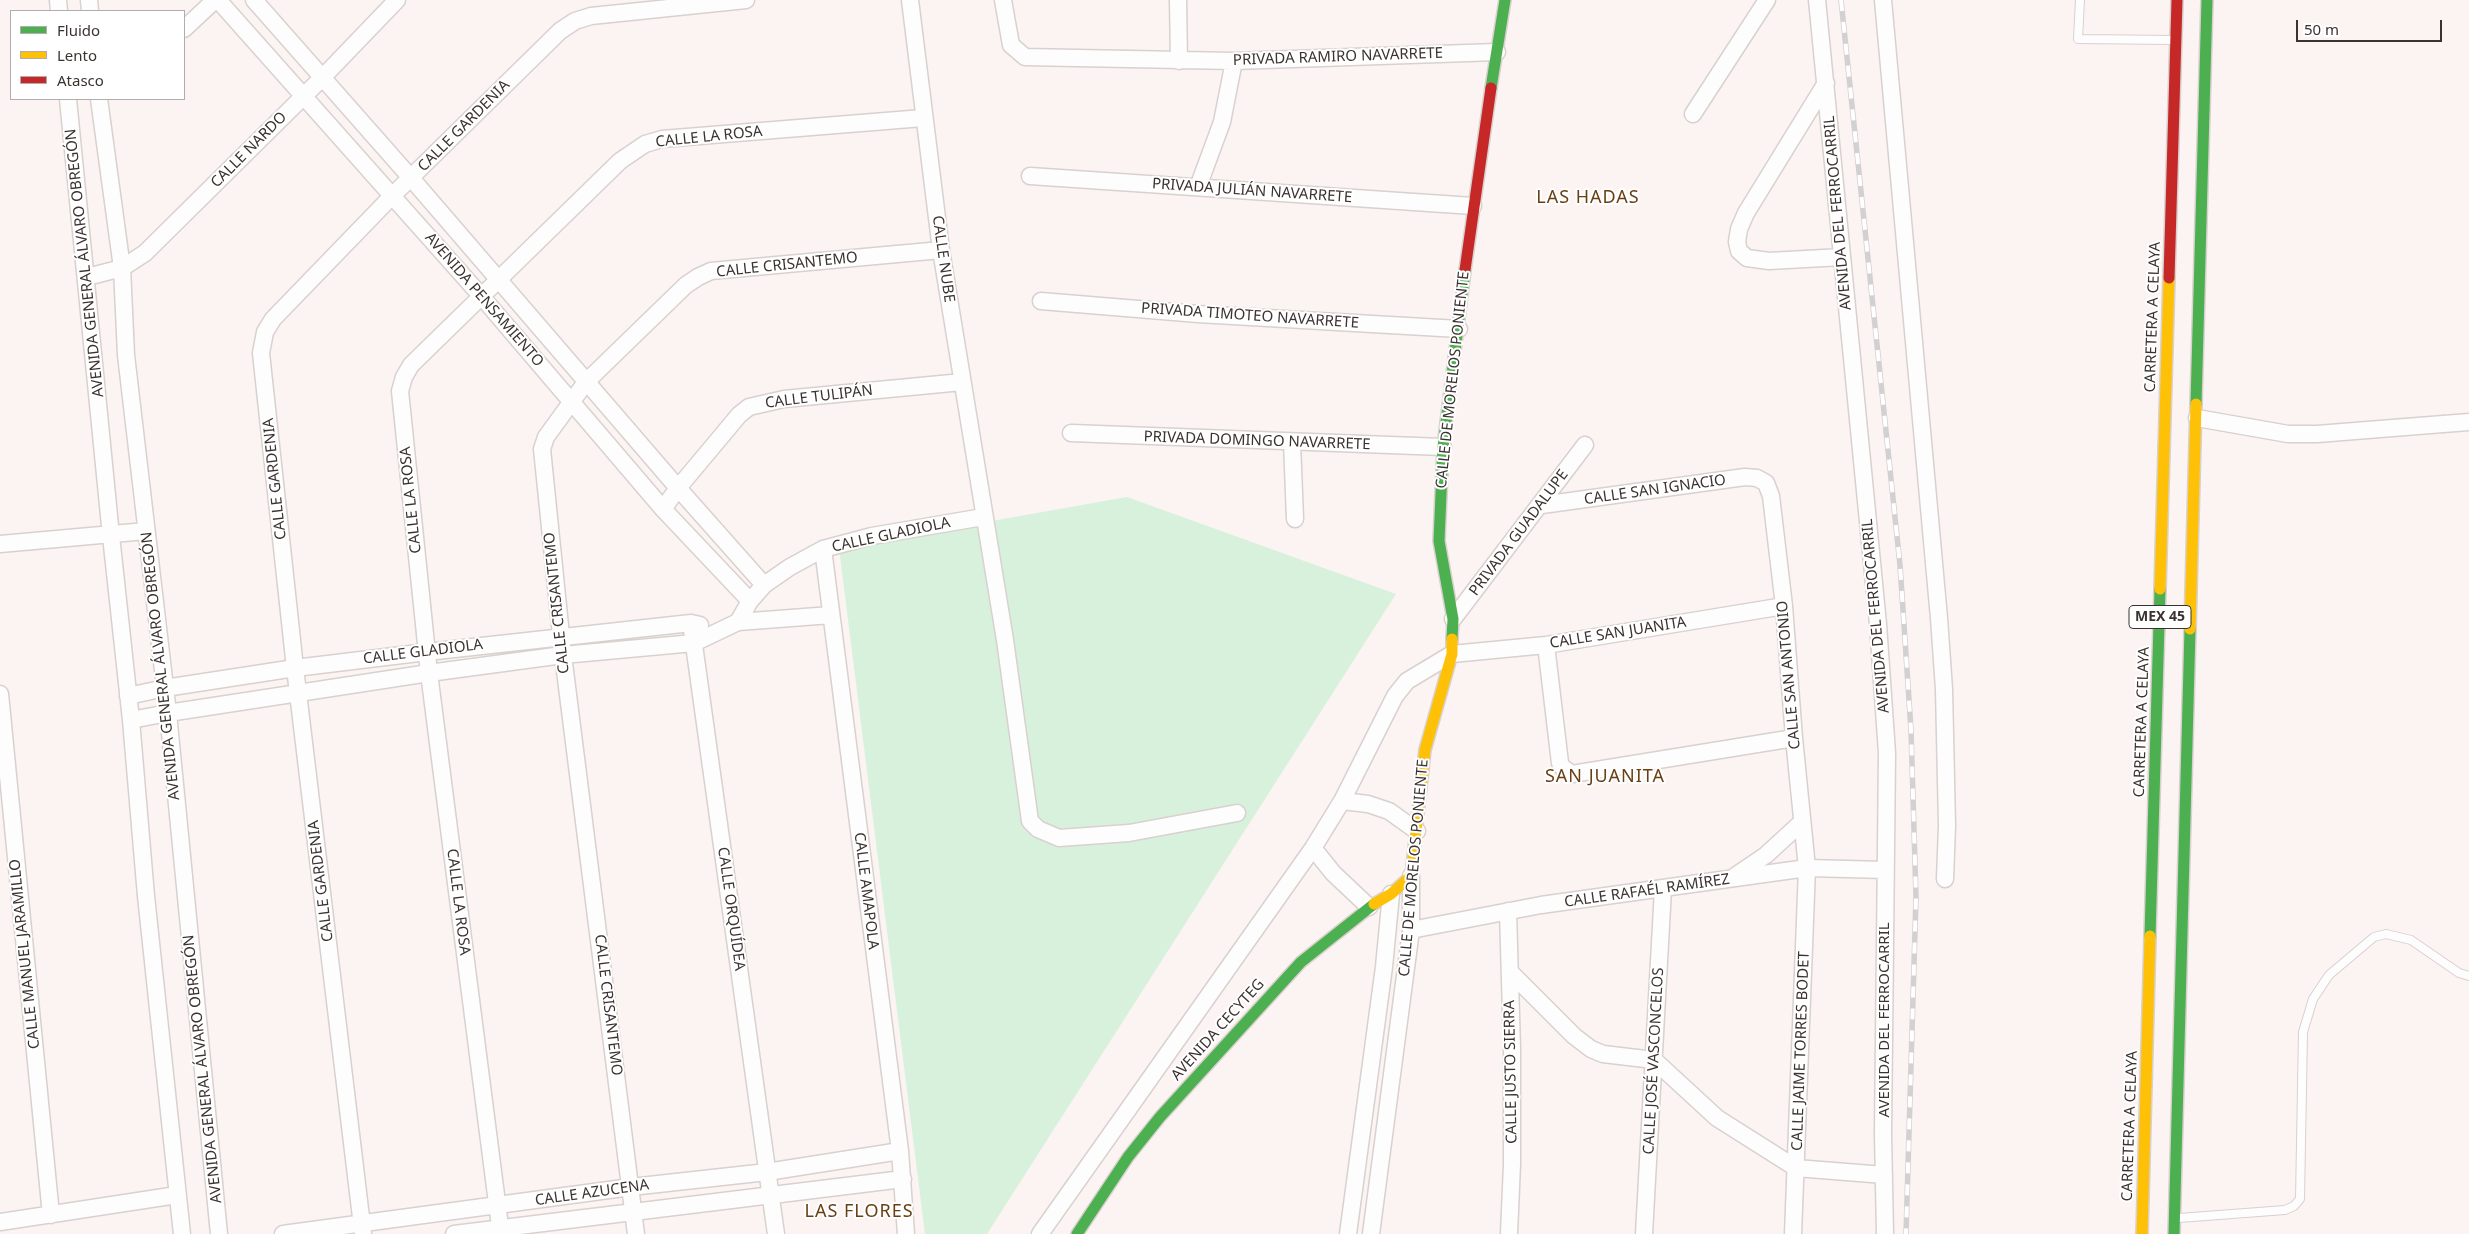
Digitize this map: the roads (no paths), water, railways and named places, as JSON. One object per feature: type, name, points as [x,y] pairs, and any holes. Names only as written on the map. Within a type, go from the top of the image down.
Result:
[{"type":"main road","name":"CALLE DE MORELOS PONIENTE","points":[[1411,876],[1425,750],[1452,654],[1453,619],[1439,541],[1443,447],[1473,206],[1505,0]]},
{"type":"main road","name":"CARRETERA A CELAYA","points":[[2142,1234],[2177,0]]},
{"type":"main road","name":"MEX 45","points":[[2174,1234],[2207,0]]},
{"type":"main road","name":"AVENIDA CECYTEG","points":[[1077,1234],[1128,1157],[1160,1117],[1280,984],[1301,962],[1369,907],[1392,894],[1411,876]]},
{"type":"street","points":[[185,28],[216,0]]},
{"type":"street","name":"AVENIDA PENSAMIENTO","points":[[216,0],[482,297],[663,509],[750,601]]},
{"type":"street","name":"AVENIDA PENSAMIENTO","points":[[254,0],[412,178],[498,281],[764,585]]},
{"type":"street","name":"CALLE NARDO","points":[[87,277],[122,268],[145,253],[322,78],[396,0]]},
{"type":"street","name":"CALLE GARDENIA","points":[[362,1228],[295,668],[261,353],[265,332],[273,319],[392,196],[560,31],[575,21],[591,16],[746,0]]},
{"type":"street","name":"CALLE NUBE","points":[[910,0],[923,118],[941,250],[983,517],[1005,640],[1030,821],[1038,829],[1059,838],[1129,834],[1237,813]]},
{"type":"street","name":"PRIVADA RAMIRO NAVARRETE","points":[[1003,0],[1011,45],[1025,57],[1234,61],[1497,52]]},
{"type":"street","points":[[1178,0],[1179,61]]},
{"type":"street","points":[[1693,114],[1767,0]]},
{"type":"street","name":"AVENIDA DEL FERROCARRIL","points":[[1817,0],[1879,634],[1887,753],[1885,870],[1885,1234]]},
{"type":"street","points":[[1882,0],[1939,618],[1944,689],[1947,826],[1945,879]]},
{"type":"street","points":[[1198,187],[1222,122],[1234,61]]},
{"type":"street","points":[[1826,83],[1746,213],[1738,229],[1736,242],[1739,251],[1747,258],[1769,260],[1842,257]]},
{"type":"street","name":"AVENIDA GENERAL ÁLVARO OBREGÓN","points":[[68,100],[131,720],[146,896],[182,1234]]},
{"type":"street","name":"AVENIDA GENERAL ÁLVARO OBREGÓN","points":[[103,101],[122,268],[126,355],[168,713],[220,1234]]},
{"type":"street","name":"CALLE LA ROSA","points":[[500,1231],[429,673],[400,391],[404,377],[411,365],[620,160],[645,144],[662,139],[923,118]]},
{"type":"street","name":"PRIVADA JULIÁN NAVARRETE","points":[[1030,176],[1473,206]]},
{"type":"street","name":"CALLE CRISANTEMO","points":[[636,1234],[562,656],[542,460],[546,437],[571,400],[586,382],[686,285],[711,272],[941,250]]},
{"type":"street","name":"PRIVADA TIMOTEO NAVARRETE","points":[[1041,301],[1198,314],[1459,329]]},
{"type":"street","name":"CALLE TULIPÁN","points":[[663,509],[678,488],[739,415],[749,407],[784,399],[962,382]]},
{"type":"street","points":[[2197,418],[2288,434],[2469,422]]},
{"type":"street","name":"PRIVADA DOMINGO NAVARRETE","points":[[1071,433],[1443,447]]},
{"type":"street","points":[[1292,442],[1294,519]]},
{"type":"street","name":"PRIVADA GUADALUPE","points":[[1453,619],[1542,505],[1585,446]]},
{"type":"street","name":"CALLE SAN IGNACIO","points":[[1542,505],[1745,477],[1757,478],[1766,483]]},
{"type":"street","name":"CALLE SAN ANTONIO","points":[[1766,483],[1771,496],[1784,606],[1794,738],[1807,868]]},
{"type":"street","name":"CALLE GLADIOLA","points":[[738,622],[750,601],[764,585],[790,566],[823,549],[872,536],[983,517]]},
{"type":"street","points":[[0,544],[111,536],[146,531]]},
{"type":"street","name":"CALLE AMAPOLA","points":[[823,549],[900,1151],[906,1234]]},
{"type":"street","name":"CALLE SAN JUANITA","points":[[1452,654],[1546,645],[1784,606]]},
{"type":"street","name":"CALLE GLADIOLA","points":[[131,720],[298,692],[429,673],[562,656],[694,643],[738,622],[831,615]]},
{"type":"street","name":"CALLE GLADIOLA","points":[[128,696],[165,688],[295,668],[560,636],[691,623],[719,630]]},
{"type":"street","name":"CALLE ORQUÍDEA","points":[[691,623],[776,1234]]},
{"type":"street","points":[[1546,645],[1560,763],[1563,768],[1572,774],[1794,738]]},
{"type":"street","points":[[1040,1234],[1313,848],[1342,802],[1395,696],[1407,681],[1452,654]]},
{"type":"street","name":"CALLE MANUEL JARAMILLO","points":[[0,694],[5,803],[51,1215]]},
{"type":"street","points":[[1342,802],[1368,804],[1388,810],[1417,831]]},
{"type":"street","points":[[1731,879],[1766,856],[1802,822]]},
{"type":"street","points":[[1313,848],[1333,874],[1369,907]]},
{"type":"street","name":"CALLE RAFAÉL RAMÍREZ","points":[[1411,930],[1508,910],[1807,868],[1885,870]]},
{"type":"street","name":"CALLE JAIME TORRES BODET","points":[[1794,1234],[1807,868]]},
{"type":"street","name":"CALLE DE MORELOS PONIENTE","points":[[1371,1234],[1411,930],[1411,876]]},
{"type":"street","name":"CALLE JOSÉ VASCONCELOS","points":[[1644,1234],[1664,889]]},
{"type":"street","name":"CALLE DE MORELOS PONIENTE","points":[[1348,1234],[1392,894]]},
{"type":"street","name":"CALLE JUSTO SIERRA","points":[[1508,910],[1512,1164],[1509,1234]]},
{"type":"street","points":[[1510,972],[1574,1036],[1591,1049],[1603,1054],[1654,1060],[1717,1118],[1796,1168],[1884,1175]]},
{"type":"street","name":"CALLE AZUCENA","points":[[283,1234],[362,1228],[496,1206],[631,1187],[767,1172],[900,1151]]},
{"type":"street","points":[[1360,1151],[1381,1155]]},
{"type":"street","name":"CALLE AZUCENA","points":[[454,1234],[500,1231],[634,1210],[903,1179]]},
{"type":"street","points":[[0,1222],[177,1195]]},
{"type":"lane","points":[[2080,0],[2078,39],[2176,40]]},
{"type":"lane","points":[[2174,1219],[2284,1210],[2294,1206],[2300,1199],[2303,1032],[2313,999],[2330,975],[2374,937],[2386,934],[2411,940],[2459,973],[2469,976]]},
{"type":"railway","points":[[1841,0],[1900,565],[1911,730],[1916,897],[1906,1234]]},
{"type":"district","name":"LAS HADAS","points":[[1588,198]]},
{"type":"district","name":"SAN JUANITA","points":[[1605,777]]},
{"type":"district","name":"LAS FLORES","points":[[859,1212]]}]
